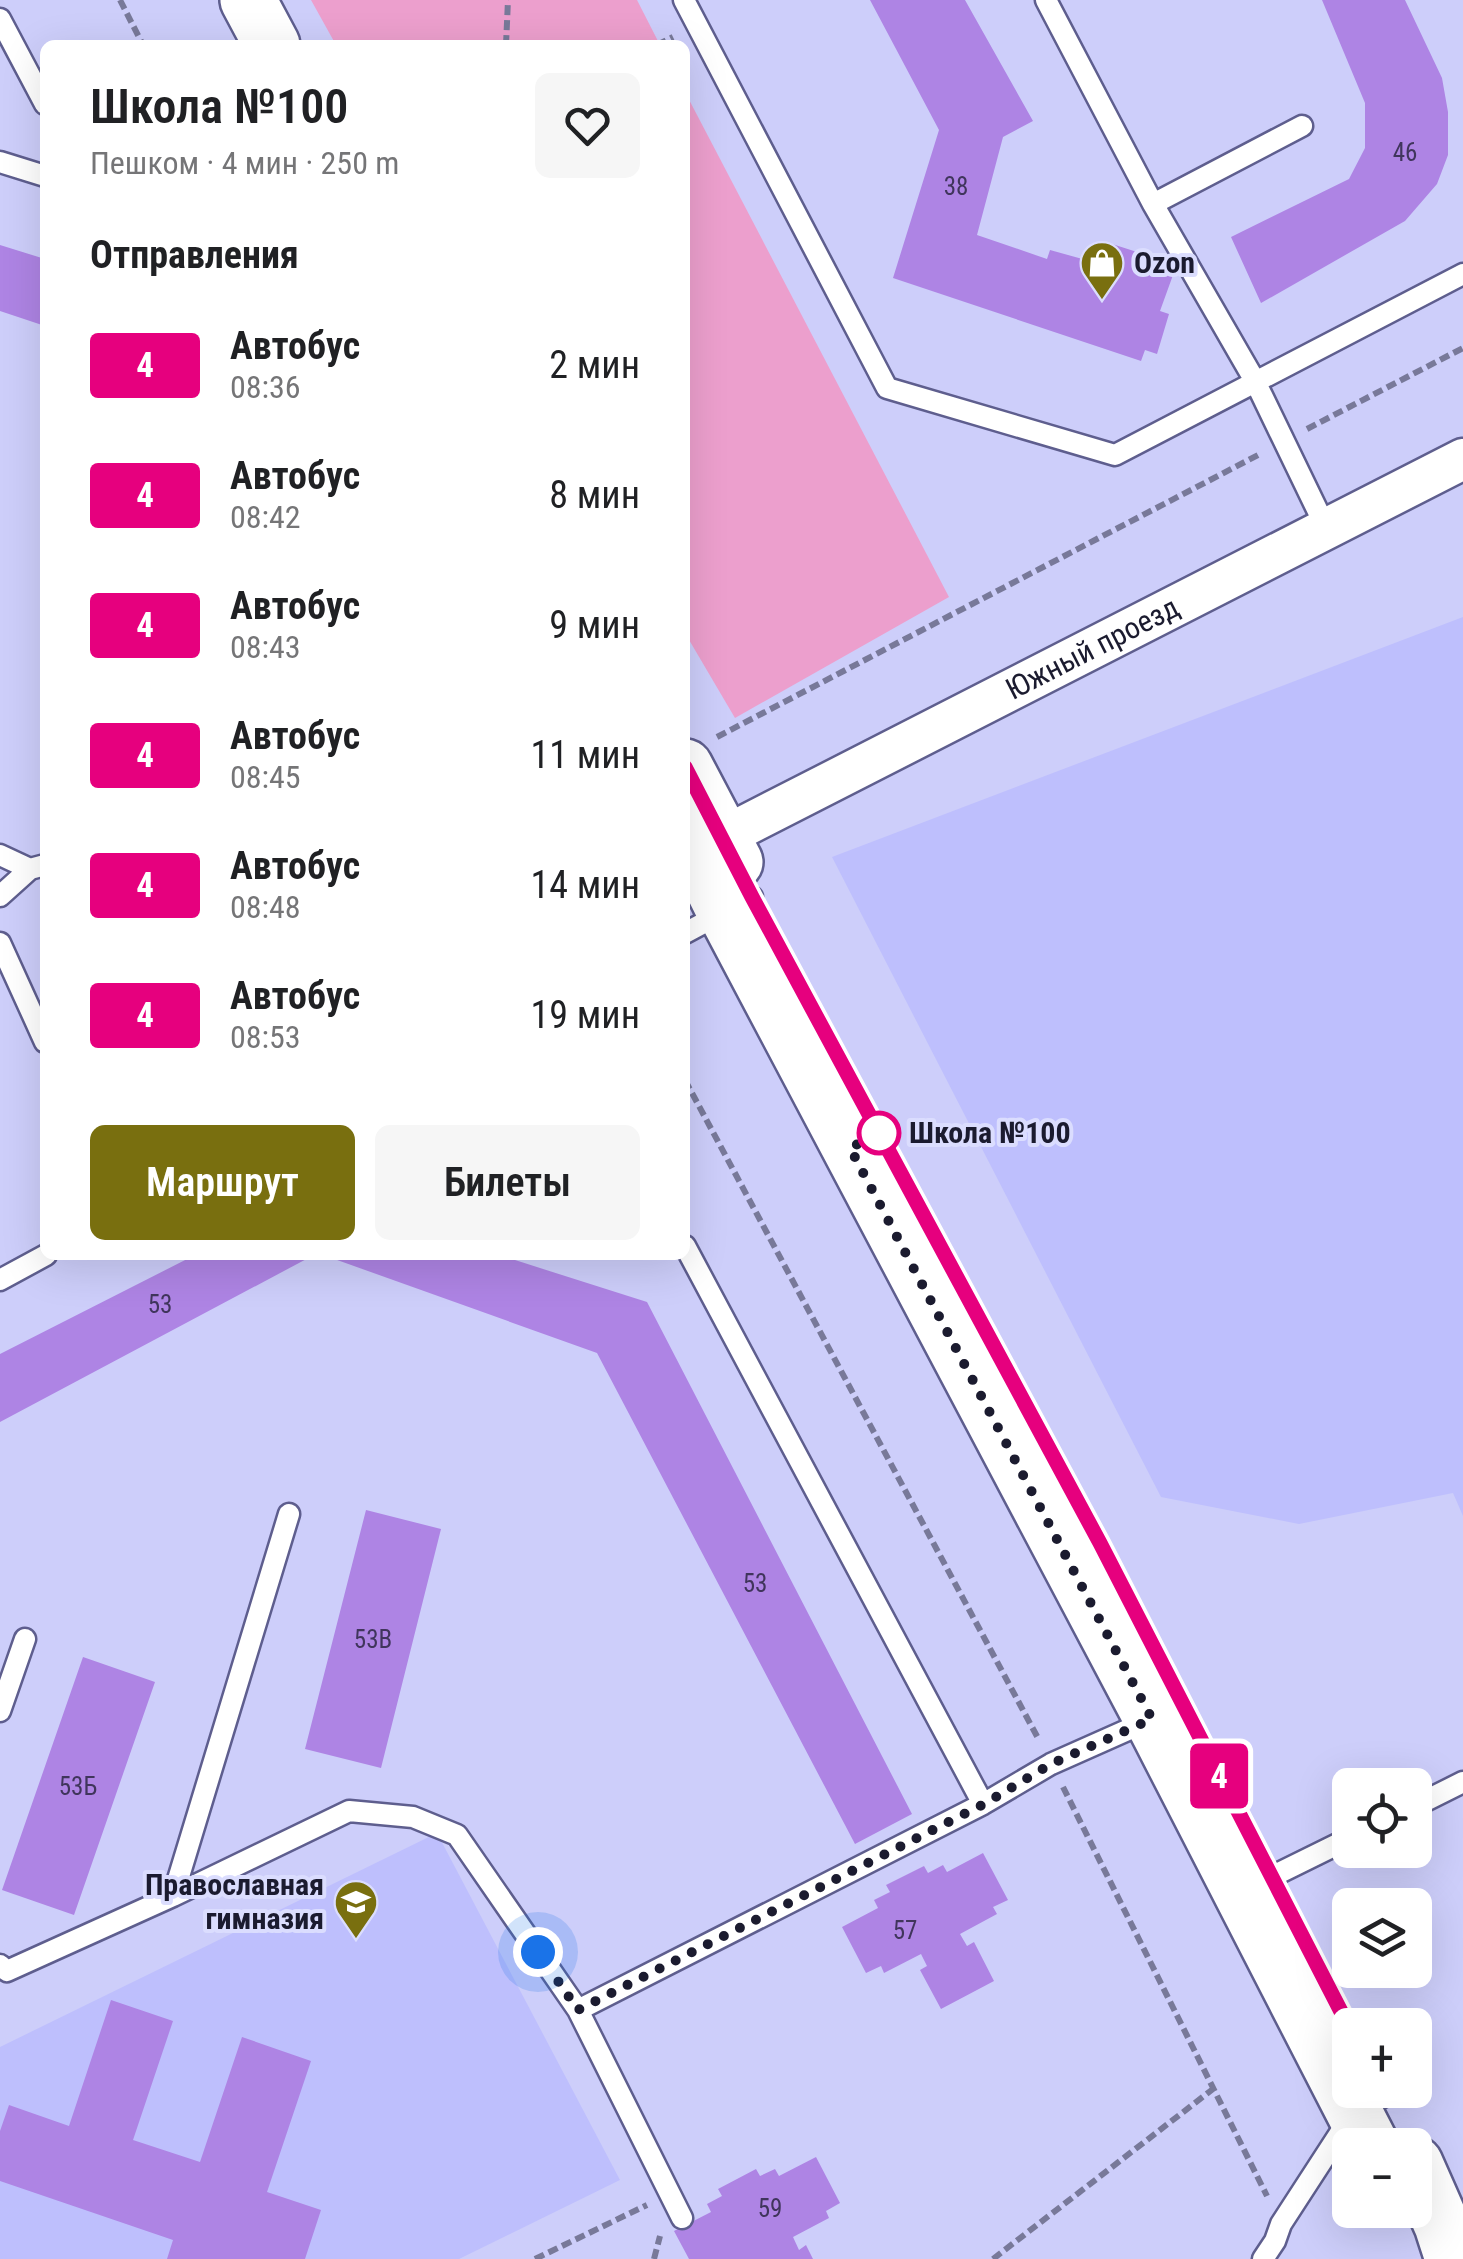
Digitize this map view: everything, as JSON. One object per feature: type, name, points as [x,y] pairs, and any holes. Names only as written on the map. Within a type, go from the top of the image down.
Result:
[{"type":"main road","points":[[248,0],[269,40]]},
{"type":"main road","points":[[284,0],[305,40]]},
{"type":"main road","points":[[694,756],[701,840],[721,914],[1152,1719],[1373,2110]]},
{"type":"main road","points":[[721,914],[1100,1543],[1339,2008]]},
{"type":"main road","points":[[1432,2202],[1453,2259]]},
{"type":"main road","points":[[1408,2228],[1420,2259]]},
{"type":"street","name":"Южный проезд","points":[[701,840],[1463,460]]},
{"type":"lane","points":[[684,0],[887,388],[1115,456],[1463,274]]},
{"type":"lane","points":[[1046,0],[1153,204],[1255,381],[1326,528]]},
{"type":"lane","points":[[0,18],[40,94]]},
{"type":"lane","points":[[1153,204],[1302,126]]},
{"type":"lane","points":[[0,162],[40,174]]},
{"type":"lane","points":[[0,855],[38,867]]},
{"type":"lane","points":[[0,896],[38,867]]},
{"type":"lane","points":[[0,944],[40,1031]]},
{"type":"lane","points":[[690,1255],[984,1804]]},
{"type":"lane","points":[[0,1280],[40,1258]]},
{"type":"lane","points":[[173,1896],[289,1514]]},
{"type":"lane","points":[[0,1711],[26,1639]]},
{"type":"lane","points":[[578,2010],[984,1804],[1051,1764],[1152,1719]]},
{"type":"lane","points":[[1432,1798],[1463,1782]]},
{"type":"lane","points":[[0,1966],[6,1971],[349,1811],[413,1817],[457,1835],[578,2010],[682,2218]]},
{"type":"lane","points":[[1270,1877],[1332,1847]]},
{"type":"lane","points":[[1262,2259],[1281,2224],[1373,2110]]},
{"type":"path","points":[[120,0],[140,40]]},
{"type":"path","points":[[506,40],[508,0]]},
{"type":"path","points":[[694,756],[1463,348]]},
{"type":"path","points":[[690,1089],[1051,1764],[1281,2224]]},
{"type":"path","points":[[993,2259],[1213,2089]]},
{"type":"path","points":[[535,2259],[671,2193]]},
{"type":"shaded area","points":[[311,0],[637,0],[657,40],[333,40]]},
{"type":"shaded area","points":[[690,102],[949,597],[735,718],[690,642]]},
{"type":"shaded area","points":[[1463,617],[1463,1516],[1453,1493],[1299,1524],[1161,1497],[832,857]]},
{"type":"shaded area","name":"Православная гимназия","points":[[437,1833],[620,2180],[459,2259],[0,2259],[0,2047]]},
{"type":"building","points":[[870,0],[965,0],[1033,121],[1003,137],[977,235],[1047,259],[1050,250],[1086,260],[1089,250],[1104,256],[1109,243],[1137,252],[1133,263],[1173,275],[1160,311],[1169,314],[1157,354],[1145,350],[1141,361],[893,278],[939,130]]},
{"type":"building","points":[[1322,0],[1405,0],[1442,78],[1448,112],[1448,155],[1437,184],[1405,221],[1261,303],[1231,237],[1349,179],[1365,148],[1365,103]]},
{"type":"building","points":[[0,245],[40,257],[40,324],[0,311]]},
{"type":"building","points":[[185,1260],[305,1260],[0,1422],[0,1354]]},
{"type":"building","points":[[337,1260],[515,1260],[647,1302],[912,1814],[855,1844],[597,1353]]},
{"type":"building","points":[[366,1510],[441,1529],[381,1768],[305,1749]]},
{"type":"building","points":[[83,1657],[155,1682],[74,1915],[2,1890]]},
{"type":"building","points":[[983,1853],[1008,1900],[993,1907],[997,1914],[960,1934],[967,1946],[974,1942],[994,1981],[941,2009],[920,1970],[927,1966],[921,1954],[884,1973],[881,1966],[866,1973],[842,1927],[878,1908],[874,1900],[890,1892],[886,1885],[924,1866],[928,1873],[943,1865],[947,1872]]},
{"type":"building","points":[[111,2000],[173,2021],[133,2140],[200,2162],[242,2037],[311,2061],[267,2192],[321,2210],[305,2259],[167,2259],[173,2240],[0,2181],[0,2131],[9,2105],[69,2126]]},
{"type":"building","points":[[816,2157],[840,2203],[826,2211],[829,2218],[793,2237],[799,2250],[806,2245],[813,2259],[689,2259],[674,2231],[711,2212],[707,2204],[722,2196],[718,2189],[756,2169],[760,2176],[775,2169],[779,2176]]},
{"type":"bus line","name":"4","points":[[690,776],[1100,1543],[1339,2008]]},
{"type":"place","name":"Ozon","points":[[1102,301]]},
{"type":"place","name":"Школа №100","points":[[879,1133]]},
{"type":"place","name":"Православная гимназия","points":[[356,1940]]},
{"type":"route","points":[[538,1952],[578,2010],[984,1804],[1051,1764],[1152,1719],[850,1148],[879,1133]]}]
